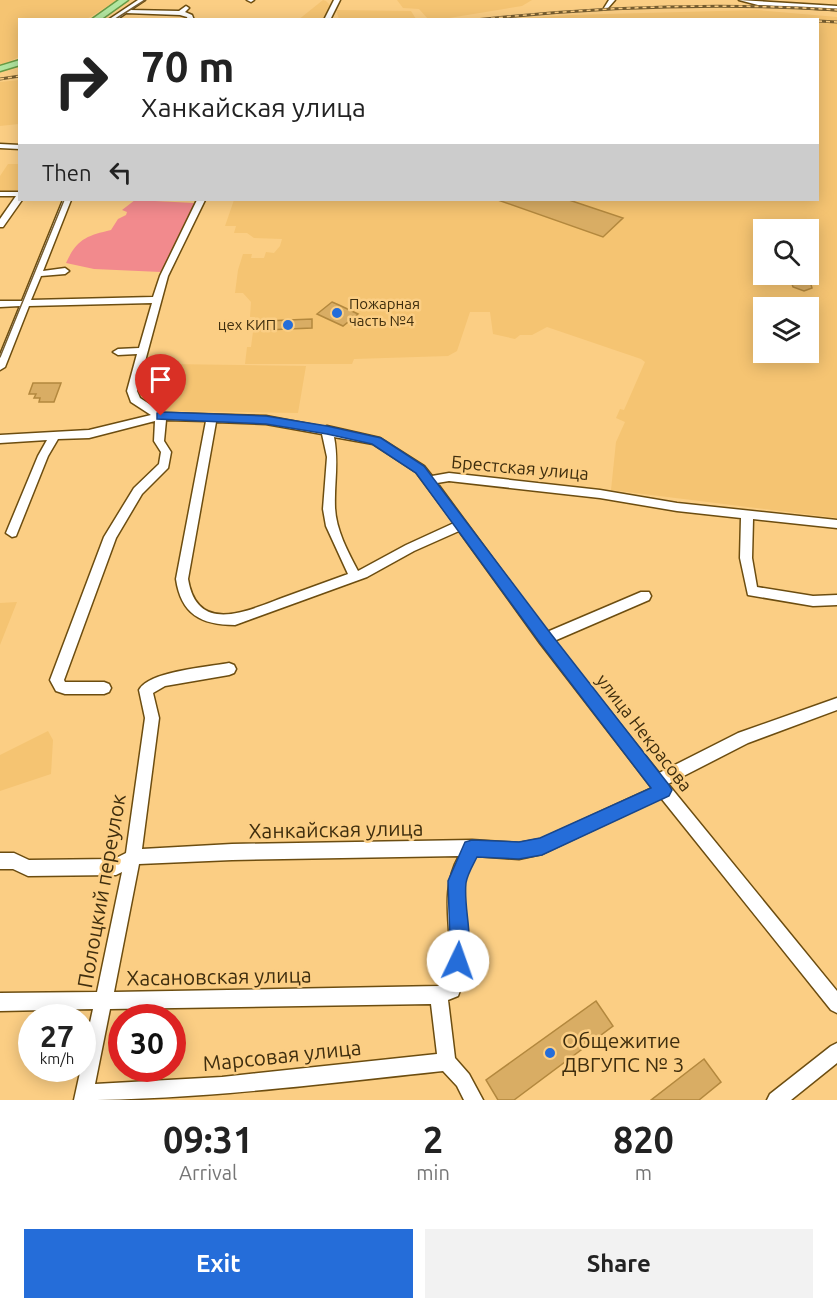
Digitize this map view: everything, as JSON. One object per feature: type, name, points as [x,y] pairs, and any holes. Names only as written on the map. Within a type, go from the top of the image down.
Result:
[{"type":"main road","points":[[97,18],[124,0]]},
{"type":"main road","points":[[0,69],[18,63]]},
{"type":"street","points":[[114,18],[142,0]]},
{"type":"street","points":[[121,18],[148,0]]},
{"type":"street","points":[[326,0],[336,1],[328,18]]},
{"type":"street","points":[[606,8],[612,0]]},
{"type":"street","points":[[742,0],[837,8]]},
{"type":"street","points":[[162,18],[169,4]]},
{"type":"street","points":[[181,13],[187,7]]},
{"type":"street","points":[[129,12],[181,13],[190,18]]},
{"type":"street","points":[[0,146],[18,147]]},
{"type":"street","points":[[0,194],[18,195]]},
{"type":"street","points":[[0,225],[18,198]]},
{"type":"street","points":[[0,367],[61,201]]},
{"type":"street","points":[[0,349],[36,274],[67,201]]},
{"type":"street","points":[[104,688],[65,688],[61,687],[57,680],[110,537],[138,491],[164,465],[166,452],[159,441],[161,416],[135,400],[132,391],[156,300],[172,257],[200,201]]},
{"type":"street","points":[[36,274],[65,271]]},
{"type":"street","points":[[0,304],[156,300]]},
{"type":"street","points":[[118,352],[142,351]]},
{"type":"street","name":"Брестская улица","points":[[0,439],[89,434],[161,416],[266,420],[376,441],[420,470],[429,481],[449,477],[461,478],[600,494],[677,507],[837,524]]},
{"type":"street","points":[[212,417],[190,539],[184,558],[183,593],[192,608],[218,622],[235,620],[355,576],[461,525]]},
{"type":"street","points":[[327,430],[332,457],[330,518],[342,551],[355,576]]},
{"type":"street","points":[[12,533],[43,456],[54,436]]},
{"type":"street","name":"улица Некрасова","points":[[429,481],[545,639],[660,786],[837,1004]]},
{"type":"street","points":[[747,514],[746,558],[752,591],[813,601],[837,600]]},
{"type":"street","points":[[545,639],[645,596]]},
{"type":"street","name":"Полоцкий переулок","points":[[84,1097],[105,1002],[132,856],[152,718],[146,690],[162,681],[230,669]]},
{"type":"street","name":"Ханкайская улица","points":[[0,861],[14,861],[28,868],[116,867],[132,856],[472,848],[519,851],[542,846],[660,786],[743,738],[837,704]]},
{"type":"street","points":[[472,848],[457,881],[460,940],[456,981],[452,990],[439,995],[447,1062],[463,1080],[474,1100]]},
{"type":"street","name":"Хасановская улица","points":[[0,1002],[439,995]]},
{"type":"street","points":[[776,1100],[837,1052]]},
{"type":"street","name":"Марсовая улица","points":[[84,1097],[222,1086],[447,1062]]},
{"type":"shaded area","points":[[0,0],[117,0],[89,18],[18,18],[18,57],[0,65]]},
{"type":"shaded area","points":[[323,0],[332,7],[325,18],[300,18]]},
{"type":"shaded area","points":[[397,0],[532,0],[522,6],[449,18],[427,18],[419,9],[403,8]]},
{"type":"shaded area","points":[[336,10],[411,11],[415,18],[339,18]]},
{"type":"shaded area","points":[[757,10],[837,17],[837,518],[611,490],[616,442],[625,422],[616,418],[620,409],[624,410],[645,362],[547,327],[532,335],[520,335],[515,339],[493,334],[490,312],[470,312],[457,351],[448,356],[354,359],[352,364],[245,364],[247,347],[251,347],[255,317],[250,317],[251,302],[243,293],[235,293],[238,270],[243,254],[252,254],[251,258],[264,258],[266,252],[274,253],[282,239],[254,238],[247,233],[234,233],[236,226],[225,226],[234,201],[819,201],[819,18],[527,18]]},
{"type":"shaded area","points":[[18,80],[18,124],[0,126],[0,82]]},
{"type":"shaded area","points":[[8,164],[18,164],[18,191],[0,191],[0,176]]},
{"type":"shaded area","points":[[134,201],[194,203],[161,272],[94,269],[66,263],[74,249],[83,240],[111,230],[118,219],[126,215],[127,212],[122,210]]},
{"type":"shaded area","points":[[168,364],[306,366],[298,413],[166,411],[157,407]]},
{"type":"shaded area","points":[[17,602],[0,645],[0,603]]},
{"type":"shaded area","points":[[48,731],[53,740],[51,774],[0,791],[0,755]]},
{"type":"building","points":[[501,201],[572,201],[623,218],[603,237]]},
{"type":"building","points":[[792,285],[811,285],[812,288],[804,291]]},
{"type":"building","name":"Пожарная часть №4","points":[[332,302],[358,314],[343,326],[317,314]]},
{"type":"building","name":"цех КИП","points":[[312,319],[312,328],[265,330],[265,321]]},
{"type":"building","points":[[33,383],[61,383],[54,402],[39,402],[40,398],[34,398],[36,394],[29,394]]},
{"type":"building","name":"Общежитие ДВГУПС № 3","points":[[596,1001],[613,1026],[514,1100],[498,1100],[486,1080]]},
{"type":"building","points":[[704,1059],[721,1082],[699,1100],[651,1100]]},
{"type":"tram line","points":[[117,18],[145,0]]},
{"type":"tram line","points":[[0,357],[64,201]]},
{"type":"railway","points":[[498,18],[656,7],[747,6],[837,10]]},
{"type":"railway","points":[[819,21],[837,22]]},
{"type":"railway","points":[[0,79],[18,76]]},
{"type":"place","name":"Пожарная часть №4","points":[[337,313]]},
{"type":"place","name":"цех КИП","points":[[288,325]]},
{"type":"place","name":"Общежитие ДВГУПС № 3","points":[[550,1053]]},
{"type":"route","points":[[161,416],[266,420],[327,430],[376,441],[420,470],[545,639],[663,790],[542,846],[519,851],[472,848],[458,875],[456,888],[460,940],[458,961]]}]
